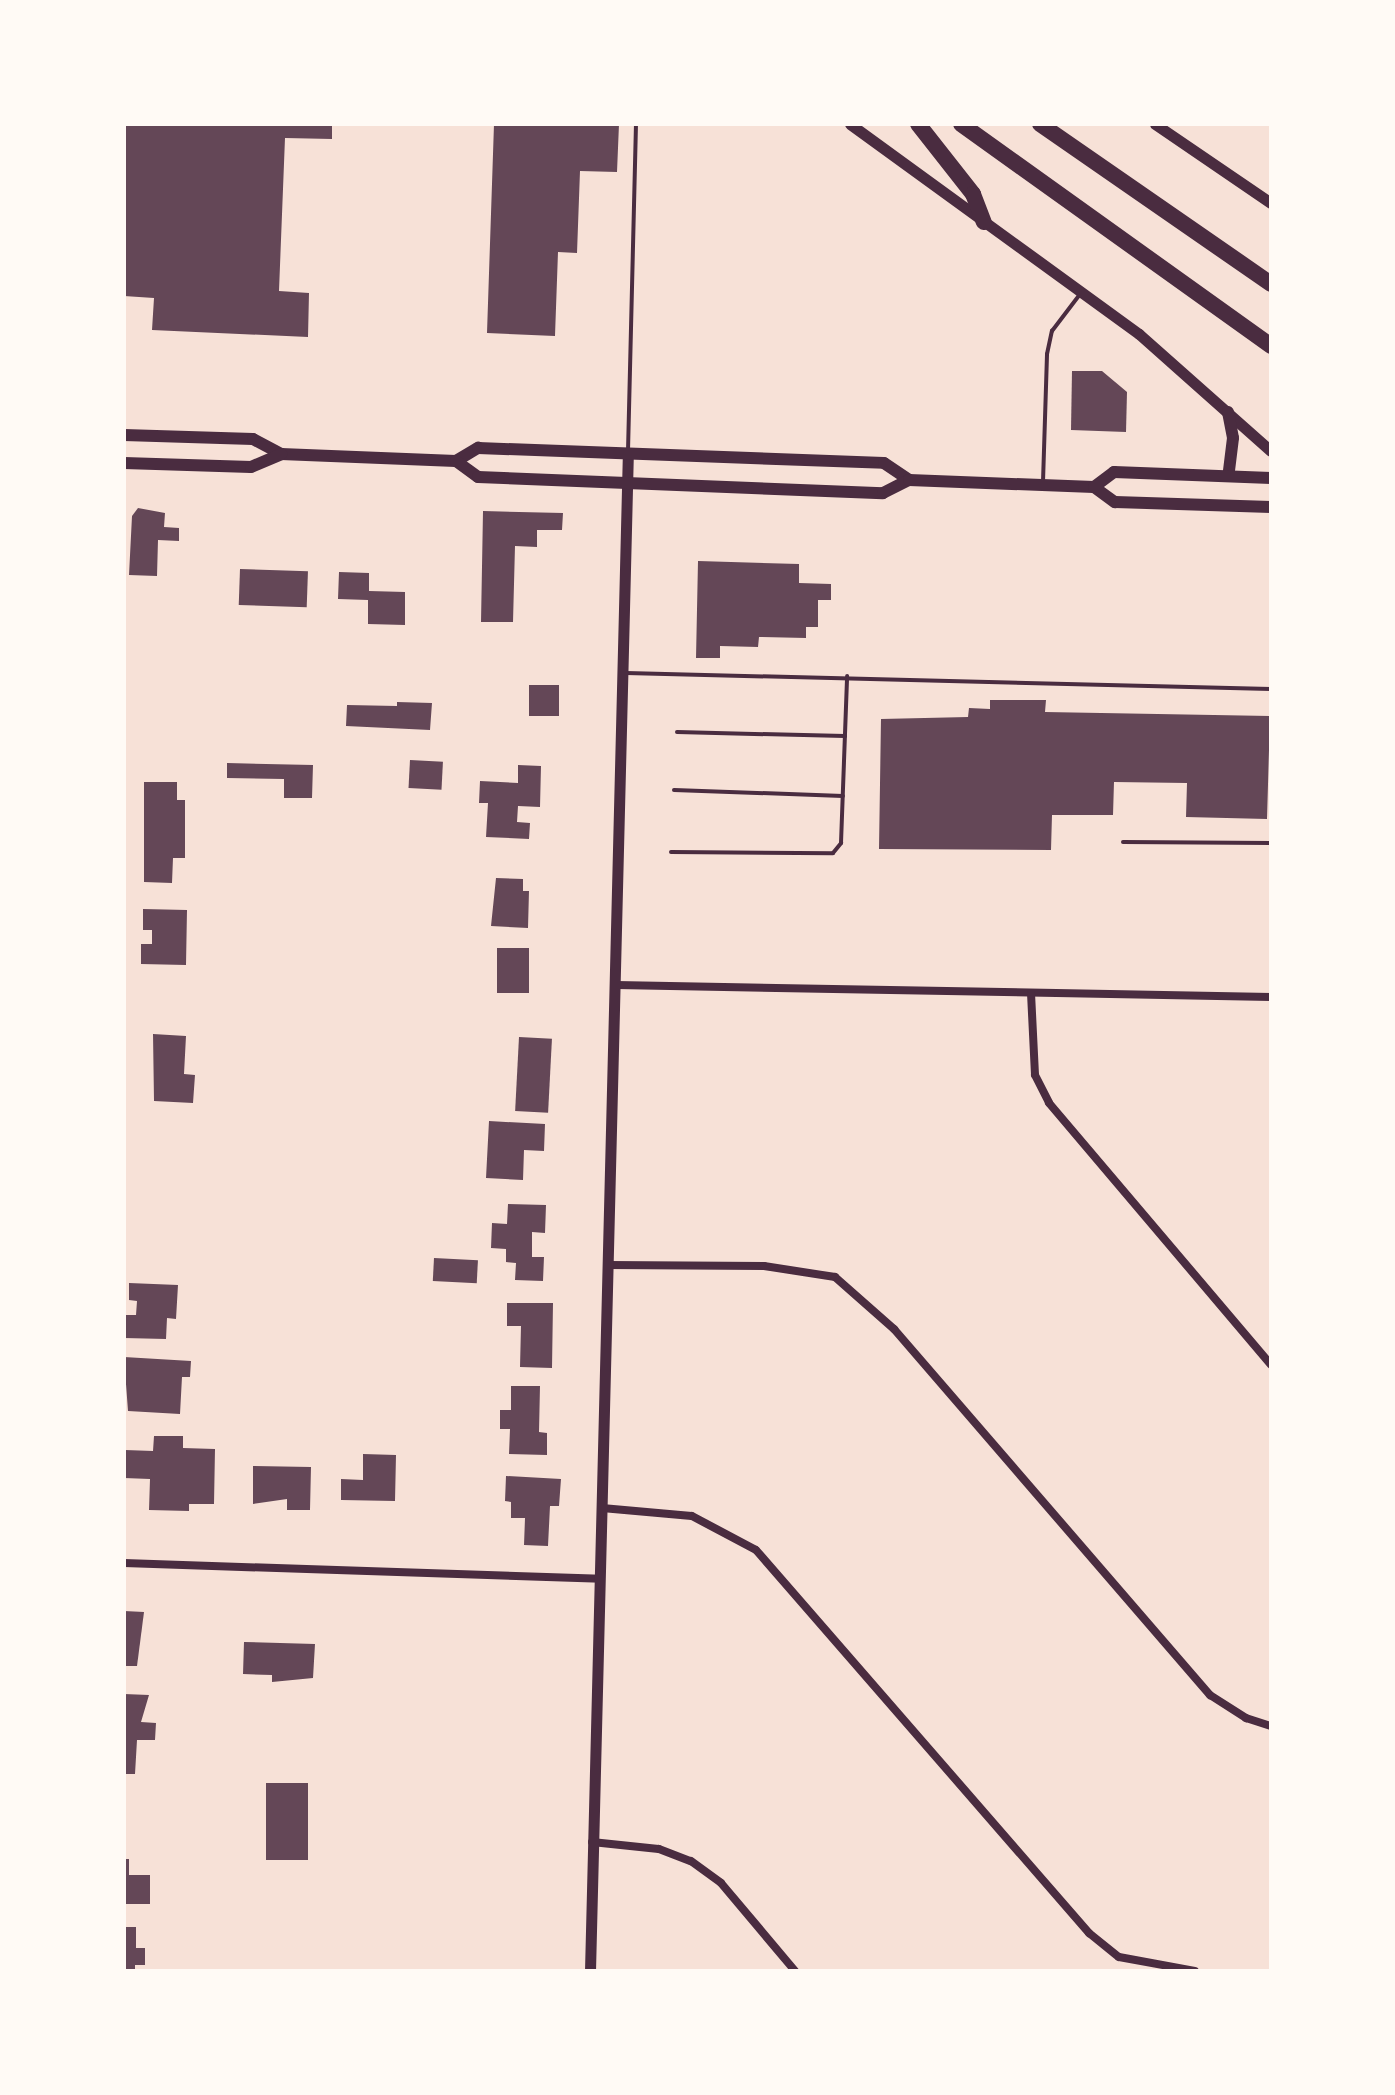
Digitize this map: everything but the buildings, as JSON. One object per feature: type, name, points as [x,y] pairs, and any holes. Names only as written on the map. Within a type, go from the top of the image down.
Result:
[{"type":"highway","points":[[918,124],[973,194],[984,222]]},
{"type":"highway","points":[[961,124],[1271,346]]},
{"type":"highway","points":[[1040,124],[1271,284]]},
{"type":"main road","points":[[1228,412],[1233,438],[1228,476]]},
{"type":"main road","points":[[124,435],[253,439],[281,454]]},
{"type":"main road","points":[[124,463],[251,467],[281,454],[456,461],[478,448],[884,463],[909,480]]},
{"type":"main road","points":[[456,461],[478,477],[883,493],[909,480],[1043,485],[1094,487],[1115,502],[1271,507]]},
{"type":"main road","points":[[1094,487],[1114,472],[1271,478]]},
{"type":"street","points":[[850,124],[1082,291],[1271,451]]},
{"type":"street","points":[[1155,124],[1271,203]]},
{"type":"street","points":[[590,1971],[628,453]]},
{"type":"street","points":[[616,985],[1271,997]]},
{"type":"street","points":[[1031,993],[1035,1075],[1049,1103],[1271,1365]]},
{"type":"street","points":[[608,1265],[764,1266],[835,1277],[894,1329],[1210,1695],[1246,1718],[1271,1726]]},
{"type":"street","points":[[602,1508],[692,1516],[756,1550],[1089,1933],[1119,1957],[1195,1971]]},
{"type":"street","points":[[124,1563],[601,1579]]},
{"type":"street","points":[[592,1842],[659,1849],[691,1861],[721,1883],[795,1971]]},
{"type":"lane","points":[[628,453],[636,124]]},
{"type":"lane","points":[[1043,485],[1047,354],[1052,331],[1082,291]]},
{"type":"lane","points":[[623,673],[847,676],[1271,689]]},
{"type":"lane","points":[[671,852],[833,853],[841,843],[847,676]]},
{"type":"lane","points":[[677,732],[845,736]]},
{"type":"lane","points":[[674,790],[843,796]]},
{"type":"lane","points":[[1123,842],[1271,843]]}]
